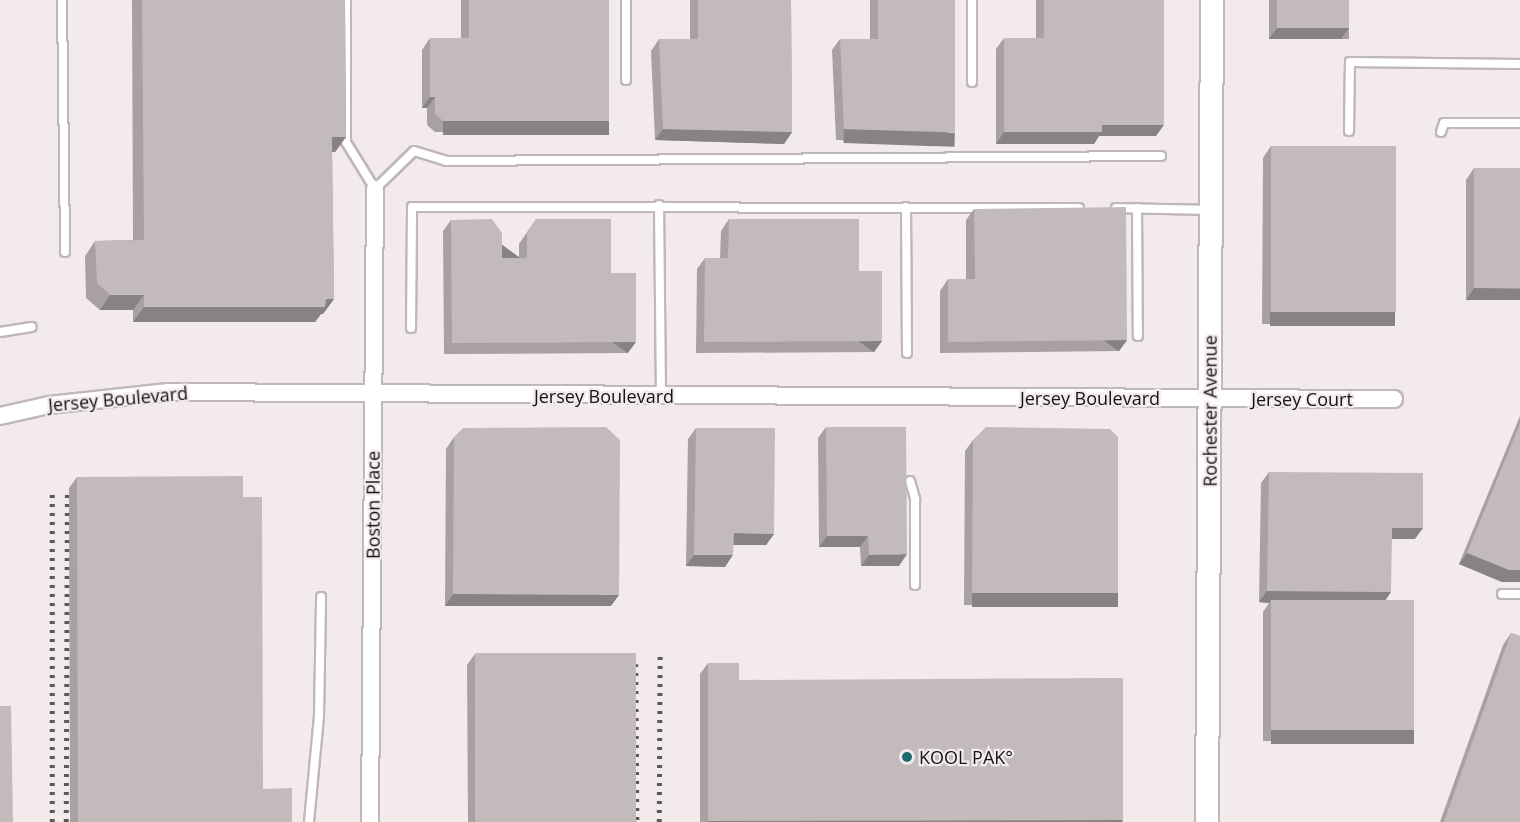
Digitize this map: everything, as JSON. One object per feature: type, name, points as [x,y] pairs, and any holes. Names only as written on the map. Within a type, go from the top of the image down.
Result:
[{"type":"main road","name":"Rochester Avenue","points":[[1207,822],[1212,0]]},
{"type":"street","name":"Boston Place","points":[[370,822],[375,189]]},
{"type":"street","name":"Jersey Boulevard","points":[[0,416],[50,405],[168,392],[374,395],[1210,398]]},
{"type":"street","name":"Jersey Court","points":[[1210,398],[1394,399]]},
{"type":"lane","points":[[62,0],[65,252]]},
{"type":"lane","points":[[346,0],[346,142],[375,189],[414,151],[446,161],[1161,156]]},
{"type":"lane","points":[[626,0],[626,80]]},
{"type":"lane","points":[[972,0],[972,82]]},
{"type":"lane","points":[[1349,131],[1350,62],[1520,64]]},
{"type":"lane","points":[[1441,132],[1444,123],[1520,123]]},
{"type":"lane","points":[[658,205],[661,396]]},
{"type":"lane","points":[[411,328],[412,207],[658,205],[1091,208]]},
{"type":"lane","points":[[906,207],[906,353]]},
{"type":"lane","points":[[1103,208],[1211,210]]},
{"type":"lane","points":[[1137,208],[1138,336]]},
{"type":"lane","points":[[0,332],[32,327]]},
{"type":"lane","points":[[910,481],[915,499],[915,585]]},
{"type":"lane","points":[[1503,594],[1520,594]]},
{"type":"lane","points":[[309,822],[319,716],[321,597]]},
{"type":"building","points":[[142,0],[345,0],[346,137],[332,137],[334,299],[326,299],[325,307],[144,307],[144,295],[110,295],[97,283],[95,241],[144,240]]},
{"type":"building","points":[[469,0],[609,0],[609,121],[443,121],[435,114],[435,97],[430,97],[430,38],[469,38]]},
{"type":"building","points":[[698,0],[791,0],[792,132],[663,129],[659,39],[698,39]]},
{"type":"building","points":[[878,0],[955,0],[955,132],[844,129],[840,39],[878,39]]},
{"type":"building","points":[[1044,0],[1164,0],[1164,125],[1102,125],[1102,132],[1004,132],[1004,38],[1044,38]]},
{"type":"building","points":[[1277,0],[1349,0],[1349,28],[1277,28]]},
{"type":"building","points":[[1271,146],[1396,146],[1396,312],[1271,312]]},
{"type":"building","points":[[1474,168],[1520,168],[1520,288],[1474,288]]},
{"type":"building","points":[[1126,207],[1127,340],[948,342],[948,279],[975,279],[974,209]]},
{"type":"building","points":[[492,219],[502,233],[502,258],[527,258],[527,233],[536,219],[611,219],[611,273],[636,273],[636,342],[452,343],[451,220]]},
{"type":"building","points":[[729,219],[859,219],[859,271],[882,271],[882,341],[704,342],[705,258],[728,258]]},
{"type":"building","points":[[1520,424],[1520,570],[1509,570],[1467,553]]},
{"type":"building","points":[[606,427],[620,440],[619,595],[453,594],[454,437],[463,428]]},
{"type":"building","points":[[826,427],[906,427],[907,554],[869,555],[868,536],[827,536]]},
{"type":"building","points":[[986,427],[1110,429],[1118,437],[1118,593],[972,593],[973,440]]},
{"type":"building","points":[[696,428],[775,428],[774,534],[734,533],[733,555],[694,555]]},
{"type":"building","points":[[1269,472],[1423,473],[1423,528],[1392,528],[1391,592],[1267,591]]},
{"type":"building","points":[[243,476],[243,497],[262,497],[263,789],[292,788],[292,822],[78,822],[77,477]]},
{"type":"building","points":[[1271,600],[1414,600],[1414,730],[1271,730]]},
{"type":"building","points":[[1511,633],[1520,636],[1520,822],[1444,822]]},
{"type":"building","points":[[475,653],[636,653],[636,822],[475,822]]},
{"type":"building","name":"KOOL PAK°","points":[[708,663],[739,663],[739,680],[1123,678],[1123,820],[708,821]]},
{"type":"building","points":[[0,706],[11,706],[13,822],[0,822]]},
{"type":"railway","points":[[52,494],[52,822]]},
{"type":"railway","points":[[66,822],[67,494]]},
{"type":"railway","points":[[659,822],[660,655]]},
{"type":"railway","points":[[636,664],[637,822]]},
{"type":"place","name":"KOOL PAK°","points":[[907,757]]}]
